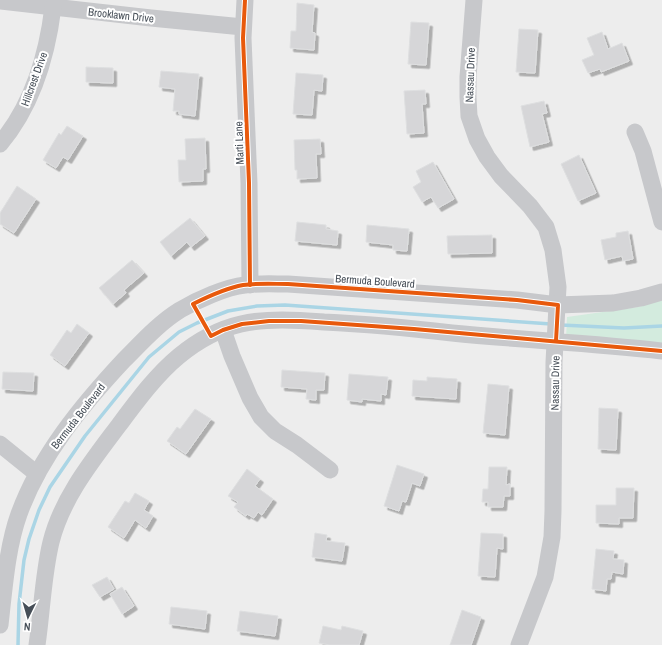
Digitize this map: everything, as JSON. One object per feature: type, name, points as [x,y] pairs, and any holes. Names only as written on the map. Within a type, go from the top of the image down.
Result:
[{"type":"street","name":"Marti Lane","points":[[245,0],[242,38],[249,183],[250,285]]},
{"type":"street","name":"Nassau Drive","points":[[474,0],[468,77],[469,116],[477,139],[486,157],[530,206],[546,228],[553,250],[557,272],[557,325],[554,362],[552,536],[545,577],[519,645]]},
{"type":"street","name":"Brooklawn Drive","points":[[0,1],[53,8],[243,27]]},
{"type":"street","name":"Hillcrest Drive","points":[[0,144],[19,118],[28,100],[51,27],[53,8]]},
{"type":"street","points":[[635,132],[643,151],[662,222]]},
{"type":"street","name":"Bermuda Boulevard","points":[[0,625],[11,546],[19,515],[46,457],[108,377],[157,327],[181,309],[208,297],[244,285],[296,285],[517,300],[557,325]]},
{"type":"street","name":"Bermuda Boulevard","points":[[38,645],[51,542],[71,492],[93,459],[130,410],[158,377],[179,356],[202,340],[223,330],[242,324],[269,321],[300,321],[454,333],[557,325],[613,302],[640,298],[662,292]]},
{"type":"street","points":[[557,325],[662,351]]},
{"type":"street","points":[[223,330],[250,398],[261,417],[275,431],[330,470]]},
{"type":"street","points":[[0,444],[37,474]]},
{"type":"path","points":[[197,310],[204,324]]},
{"type":"green space","points":[[662,300],[662,348],[566,339],[567,317],[638,307]]},
{"type":"building","points":[[297,3],[314,5],[312,32],[315,33],[314,50],[290,48],[291,31],[296,31]]},
{"type":"building","points":[[411,22],[429,23],[426,65],[408,64]]},
{"type":"building","points":[[519,29],[538,30],[535,73],[516,72]]},
{"type":"building","points":[[602,32],[608,49],[622,43],[629,61],[601,72],[600,69],[588,73],[582,60],[594,55],[587,38]]},
{"type":"building","points":[[86,67],[113,68],[113,83],[86,82]]},
{"type":"building","points":[[161,71],[199,74],[195,116],[179,114],[179,111],[173,111],[175,89],[159,87]]},
{"type":"building","points":[[296,73],[323,75],[322,91],[314,90],[312,115],[293,114]]},
{"type":"building","points":[[425,90],[426,104],[422,104],[424,133],[407,134],[404,91]]},
{"type":"building","points":[[544,101],[547,113],[542,114],[549,142],[530,147],[521,106]]},
{"type":"building","points":[[67,126],[83,136],[68,160],[63,157],[56,168],[43,160],[59,133],[61,135]]},
{"type":"building","points":[[205,138],[206,169],[203,169],[203,181],[179,182],[178,160],[186,160],[185,139]]},
{"type":"building","points":[[320,139],[321,154],[316,154],[317,178],[297,179],[297,170],[295,170],[294,140]]},
{"type":"building","points":[[579,155],[596,193],[578,201],[561,164]]},
{"type":"building","points":[[433,162],[454,199],[438,208],[431,197],[422,202],[413,187],[421,182],[416,171]]},
{"type":"building","points":[[17,186],[36,199],[14,233],[0,224],[0,213]]},
{"type":"building","points":[[190,218],[205,236],[191,247],[187,242],[171,256],[160,242]]},
{"type":"building","points":[[297,222],[326,225],[326,229],[338,231],[337,245],[295,241]]},
{"type":"building","points":[[367,225],[409,229],[407,251],[393,250],[393,245],[366,242]]},
{"type":"building","points":[[628,231],[633,259],[623,261],[622,256],[605,260],[601,240],[616,237],[616,233]]},
{"type":"building","points":[[492,235],[492,253],[448,254],[447,236]]},
{"type":"building","points":[[132,260],[144,273],[124,290],[126,293],[113,304],[99,288]]},
{"type":"building","points":[[77,324],[89,333],[65,366],[50,355],[67,330],[71,333]]},
{"type":"building","points":[[282,370],[325,373],[324,390],[316,390],[316,400],[306,399],[307,389],[281,387]]},
{"type":"building","points":[[3,372],[34,373],[33,391],[2,389]]},
{"type":"building","points":[[349,374],[388,377],[386,395],[381,394],[381,401],[362,399],[362,402],[347,400]]},
{"type":"building","points":[[427,377],[457,379],[456,399],[412,396],[413,380],[427,381]]},
{"type":"building","points":[[488,384],[509,386],[505,435],[483,433]]},
{"type":"building","points":[[599,408],[618,409],[616,450],[598,449]]},
{"type":"building","points":[[195,409],[211,419],[186,454],[167,441],[177,427],[180,429]]},
{"type":"building","points":[[397,465],[424,474],[420,486],[412,483],[406,502],[402,501],[399,511],[384,506]]},
{"type":"building","points":[[489,467],[507,467],[506,485],[510,484],[510,496],[504,496],[503,507],[488,507],[488,502],[482,502],[483,489],[488,489]]},
{"type":"building","points":[[247,469],[260,479],[255,486],[273,499],[262,515],[258,512],[254,518],[247,514],[246,516],[234,507],[238,502],[228,496]]},
{"type":"building","points":[[616,488],[634,488],[633,518],[619,518],[619,524],[596,523],[596,505],[616,505]]},
{"type":"building","points":[[135,493],[149,501],[144,510],[153,516],[146,528],[135,520],[124,538],[108,527],[125,501],[129,503]]},
{"type":"building","points":[[315,533],[327,535],[326,541],[345,543],[342,561],[312,557]]},
{"type":"building","points":[[481,533],[503,534],[503,549],[497,548],[495,577],[478,576]]},
{"type":"building","points":[[596,549],[614,551],[613,559],[624,560],[623,574],[612,572],[611,579],[607,579],[606,591],[592,589]]},
{"type":"building","points":[[107,577],[114,589],[100,597],[92,585]]},
{"type":"building","points":[[122,587],[134,606],[122,614],[110,594]]},
{"type":"building","points":[[171,607],[207,611],[205,629],[169,624]]},
{"type":"building","points":[[462,610],[481,617],[471,645],[450,645]]},
{"type":"building","points":[[240,611],[278,616],[275,636],[237,631]]},
{"type":"building","points":[[323,626],[341,630],[342,626],[363,631],[359,645],[330,645],[319,643]]},
{"type":"waterway","points":[[18,645],[19,604],[24,560],[29,539],[39,510],[50,487],[85,436],[149,357],[179,332],[228,311],[257,306],[285,305],[551,324]]},
{"type":"waterway","points":[[561,325],[624,328],[662,326]]},
{"type":"cycle path","points":[[245,0],[243,38],[249,183],[250,285]]},
{"type":"cycle path","points":[[556,341],[558,305],[517,300],[288,284],[260,284],[243,285],[230,288],[193,304],[211,336],[223,330],[242,324],[269,321],[301,321],[414,329],[662,351]]}]
